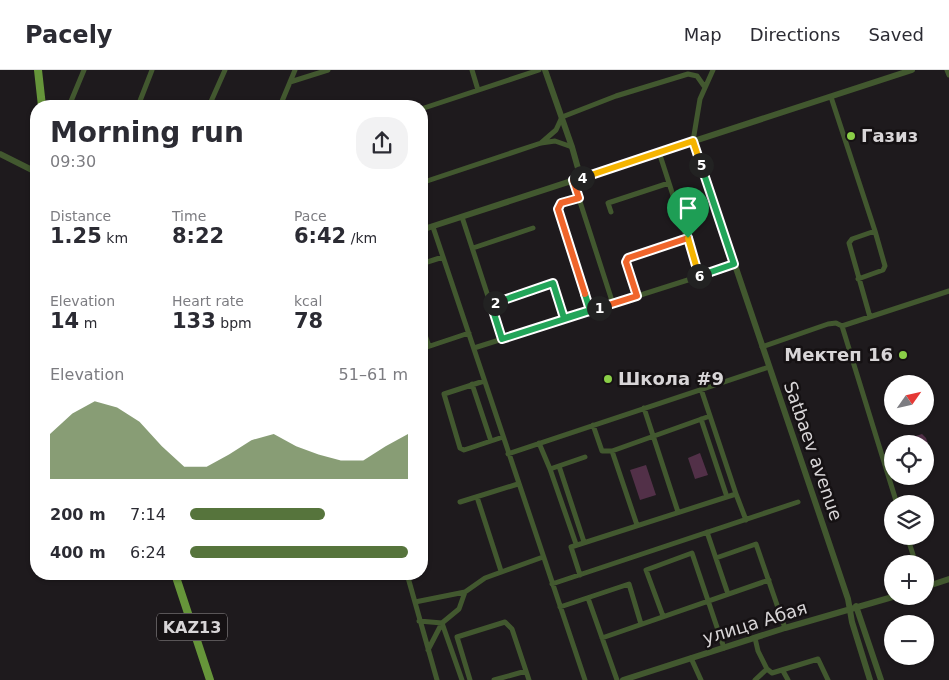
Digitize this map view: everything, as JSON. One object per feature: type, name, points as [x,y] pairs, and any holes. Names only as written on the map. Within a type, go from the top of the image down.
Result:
[{"type":"main road","points":[[38,70],[41,100]]},
{"type":"main road","name":"KAZ13","points":[[177,580],[210,680]]},
{"type":"street","points":[[72,100],[84,70]]},
{"type":"street","points":[[140,100],[152,70]]},
{"type":"street","points":[[212,100],[225,70]]},
{"type":"street","points":[[282,100],[295,70]]},
{"type":"street","points":[[290,82],[328,70]]},
{"type":"street","points":[[472,70],[478,90]]},
{"type":"street","points":[[428,107],[539,70]]},
{"type":"street","points":[[545,70],[568,134],[581,179]]},
{"type":"street","points":[[693,141],[704,86],[712,70]]},
{"type":"street","points":[[428,228],[912,70]]},
{"type":"street","points":[[947,70],[949,75]]},
{"type":"street","points":[[559,142],[555,139],[556,130],[562,117],[616,96],[688,74],[697,76],[704,86]]},
{"type":"street","points":[[831,97],[885,266],[883,270],[858,279]]},
{"type":"street","points":[[556,130],[568,134]]},
{"type":"street","points":[[541,143],[556,130]]},
{"type":"street","points":[[559,142],[568,134]]},
{"type":"street","name":"Satbaev avenue","points":[[693,141],[848,599],[870,680]]},
{"type":"street","points":[[428,181],[541,143],[559,142],[572,147]]},
{"type":"street","points":[[659,152],[699,276]]},
{"type":"street","points":[[0,154],[30,169]]},
{"type":"street","points":[[573,180],[613,304]]},
{"type":"street","points":[[611,212],[608,203],[669,183]]},
{"type":"street","points":[[579,198],[561,203],[558,209],[590,310]]},
{"type":"street","points":[[462,217],[502,339]]},
{"type":"street","points":[[433,226],[585,680]]},
{"type":"street","points":[[473,248],[534,228]]},
{"type":"street","points":[[870,318],[849,243],[852,240],[875,232]]},
{"type":"street","points":[[637,296],[626,262],[628,258],[688,238]]},
{"type":"street","points":[[428,262],[443,257]]},
{"type":"street","points":[[474,348],[734,264]]},
{"type":"street","points":[[491,304],[553,283],[564,318]]},
{"type":"street","points":[[762,347],[828,324],[836,323],[842,326],[870,318],[949,291]]},
{"type":"street","points":[[842,326],[894,495]]},
{"type":"street","points":[[429,346],[469,333]]},
{"type":"street","points":[[508,454],[769,367]]},
{"type":"street","points":[[484,381],[444,394],[460,448],[464,450],[503,437]]},
{"type":"street","points":[[472,384],[491,441]]},
{"type":"street","points":[[701,389],[746,520]]},
{"type":"street","points":[[644,408],[678,512]]},
{"type":"street","points":[[593,425],[602,451],[612,451],[710,416]]},
{"type":"street","points":[[701,419],[727,497]]},
{"type":"street","points":[[539,443],[576,544]]},
{"type":"street","points":[[612,451],[637,525]]},
{"type":"street","points":[[550,469],[586,457]]},
{"type":"street","points":[[559,466],[584,542]]},
{"type":"street","points":[[460,502],[518,484]]},
{"type":"street","points":[[580,575],[571,547],[576,544],[736,494]]},
{"type":"street","points":[[477,497],[501,571]]},
{"type":"street","points":[[552,584],[798,502]]},
{"type":"street","points":[[707,532],[728,594]]},
{"type":"street","points":[[716,558],[756,544],[784,628]]},
{"type":"street","points":[[663,616],[646,570],[692,553],[724,648]]},
{"type":"street","points":[[415,602],[465,592],[485,578],[543,557]]},
{"type":"street","points":[[934,584],[949,579]]},
{"type":"street","points":[[409,580],[437,680]]},
{"type":"street","points":[[602,638],[769,580]]},
{"type":"street","points":[[560,607],[629,584],[641,624]]},
{"type":"street","points":[[428,650],[442,623],[457,613],[465,592]]},
{"type":"street","points":[[588,598],[617,680]]},
{"type":"street","points":[[848,599],[858,608],[880,680]]},
{"type":"street","name":"улица Абая","points":[[623,680],[784,628],[850,611],[884,600]]},
{"type":"street","points":[[419,621],[442,623]]},
{"type":"street","points":[[470,680],[457,637],[502,622],[510,626],[529,680]]},
{"type":"street","points":[[442,623],[462,680]]},
{"type":"street","points":[[756,638],[758,651],[766,671],[763,680]]},
{"type":"street","points":[[691,658],[701,680]]},
{"type":"street","points":[[766,671],[772,673],[783,671],[818,660],[828,680]]},
{"type":"street","points":[[494,680],[526,671]]},
{"type":"street","points":[[755,680],[766,671]]},
{"type":"street","points":[[783,671],[788,680]]},
{"type":"shaded area","points":[[700,453],[708,475],[695,479],[688,458]]},
{"type":"shaded area","points":[[646,465],[656,495],[640,500],[630,470]]},
{"type":"place","name":"Газиз","points":[[851,136]]},
{"type":"place","name":"Мектеп 16","points":[[903,355]]},
{"type":"place","name":"Школа #9","points":[[608,379]]},
{"type":"route","points":[[693,141],[734,264],[699,276],[688,238],[628,258],[626,262],[637,296],[502,339],[491,304],[553,283],[564,318],[590,310],[558,209],[561,203],[579,198],[573,180],[581,179],[693,141]]}]
